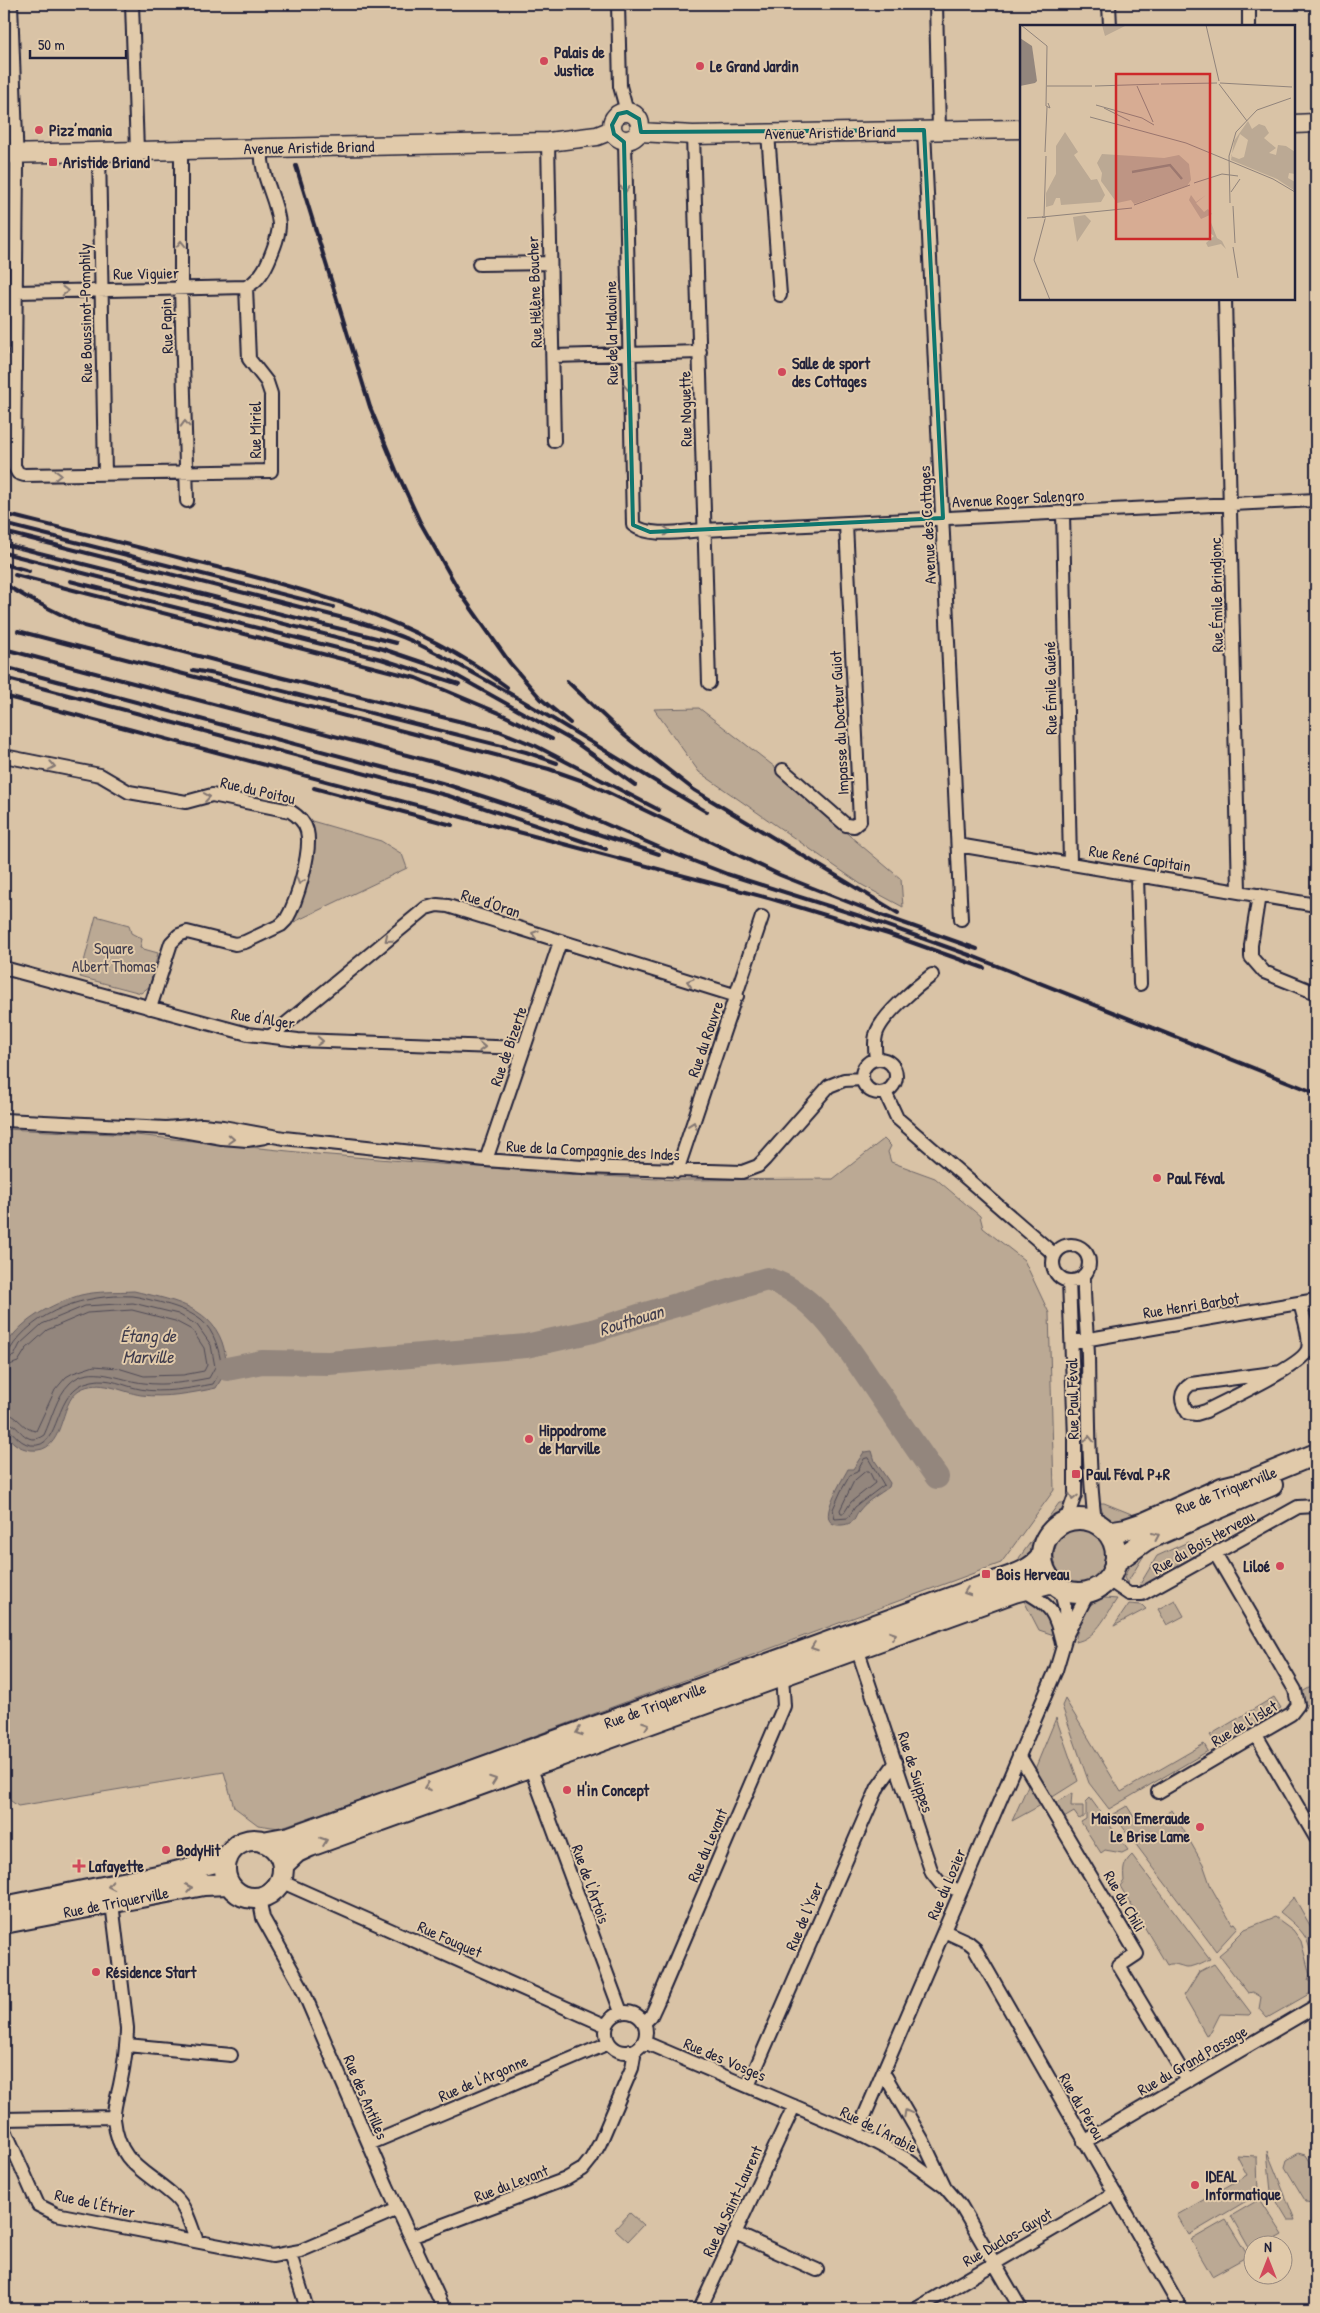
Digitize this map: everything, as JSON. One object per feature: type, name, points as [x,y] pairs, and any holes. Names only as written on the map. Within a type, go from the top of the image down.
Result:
[{"type":"main road","points":[[627,112],[635,115],[638,119],[625,134],[615,117],[627,112]]},
{"type":"main road","points":[[1295,124],[1316,124]]},
{"type":"main road","name":"Avenue Aristide Briand","points":[[10,154],[548,142],[625,134],[1020,129]]},
{"type":"main road","points":[[1222,1488],[1246,1473],[1316,1442]]},
{"type":"main road","name":"Rue de Triquerville","points":[[1101,1527],[1126,1529],[1144,1523],[1222,1488],[1250,1481],[1316,1454]]},
{"type":"main road","name":"Rue de Triquerville","points":[[1111,1571],[1146,1540],[1316,1467]]},
{"type":"main road","points":[[1078,1519],[1101,1527],[1115,1549],[1111,1571],[1098,1587],[1089,1591],[1076,1593],[1056,1585],[1045,1570],[1042,1556],[1043,1545],[1048,1535],[1056,1526],[1066,1521],[1078,1519]]},
{"type":"main road","name":"Rue de Triquerville","points":[[264,1842],[290,1837],[989,1584],[1027,1569],[1037,1563],[1042,1556]]},
{"type":"main road","name":"Rue de Triquerville","points":[[281,1873],[297,1852],[310,1846],[1022,1590],[1056,1585]]},
{"type":"main road","points":[[246,1841],[264,1842],[276,1851],[281,1873],[269,1894],[260,1898],[243,1896],[229,1884],[226,1876],[227,1859],[231,1851],[246,1841]]},
{"type":"main road","name":"Rue de Triquerville","points":[[4,1907],[172,1873],[227,1859]]},
{"type":"main road","name":"Rue de Triquerville","points":[[4,1923],[204,1885],[229,1884]]},
{"type":"street","points":[[11,4],[10,154],[17,292]]},
{"type":"street","points":[[132,4],[137,151]]},
{"type":"street","points":[[618,4],[620,86],[627,112]]},
{"type":"street","name":"Avenue des Cottages","points":[[936,4],[932,130],[943,518],[961,918]]},
{"type":"street","points":[[1109,4],[1110,25]]},
{"type":"street","points":[[1249,4],[1249,25]]},
{"type":"street","points":[[768,133],[780,296]]},
{"type":"street","name":"Rue de la Malouine","points":[[625,134],[628,355],[633,525]]},
{"type":"street","name":"Rue Noguette","points":[[693,134],[709,683]]},
{"type":"street","name":"Rue Hélène Boucher","points":[[548,142],[554,441]]},
{"type":"street","points":[[246,288],[257,281],[265,269],[278,234],[277,215],[264,172],[262,148]]},
{"type":"street","name":"Rue Papin","points":[[181,150],[187,501]]},
{"type":"street","name":"Rue Boussinot-Pomphily","points":[[99,152],[105,474]]},
{"type":"street","points":[[479,264],[550,263]]},
{"type":"street","name":"Rue Viguier","points":[[17,292],[246,288]]},
{"type":"street","name":"Rue Miriel","points":[[17,292],[14,466],[18,473],[24,475],[272,471],[272,394],[267,382],[249,359],[246,288]]},
{"type":"street","name":"Rue Émile Brindjonc","points":[[1225,300],[1239,891]]},
{"type":"street","points":[[552,356],[700,352]]},
{"type":"street","name":"Avenue Roger Salengro","points":[[633,525],[638,529],[650,532],[1316,500]]},
{"type":"street","name":"Rue Émile Guéné","points":[[1062,512],[1070,863]]},
{"type":"street","name":"Impasse du Docteur Guiot","points":[[783,770],[846,825],[854,826],[860,821],[846,524]]},
{"type":"street","name":"Rue du Poitou","points":[[4,756],[100,775],[129,792],[186,802],[212,795],[290,811],[299,817],[307,829],[308,841],[303,872],[289,914],[281,925],[245,942],[235,944],[187,932],[180,935],[171,943],[150,1008]]},
{"type":"street","name":"Rue René Capitain","points":[[958,845],[1316,905]]},
{"type":"street","points":[[1138,875],[1140,984]]},
{"type":"street","points":[[1259,895],[1251,945],[1251,958],[1264,972],[1316,993]]},
{"type":"street","name":"Rue d'Oran","points":[[272,1036],[426,908],[437,905],[448,906],[737,996]]},
{"type":"street","name":"Rue du Rouvre","points":[[677,1171],[762,918]]},
{"type":"street","name":"Rue de Bizerte","points":[[486,1160],[560,942]]},
{"type":"street","name":"Rue d'Alger","points":[[4,968],[226,1029],[298,1040],[524,1048]]},
{"type":"street","points":[[876,1059],[875,1044],[878,1030],[908,994],[932,975]]},
{"type":"street","points":[[876,1059],[888,1061],[895,1068],[896,1080],[890,1089],[885,1092],[878,1093],[868,1089],[862,1079],[864,1068],[876,1059]]},
{"type":"street","name":"Rue de la Compagnie des Indes","points":[[4,1120],[166,1128],[222,1138],[284,1138],[486,1160],[583,1167],[742,1172],[758,1166],[829,1086],[844,1080],[862,1079]]},
{"type":"street","points":[[885,1092],[897,1118],[1055,1255]]},
{"type":"street","points":[[1067,1246],[1077,1247],[1082,1250],[1085,1253],[1088,1264],[1084,1275],[1069,1281],[1064,1280],[1055,1272],[1053,1261],[1055,1255],[1067,1246]]},
{"type":"street","name":"Rue Paul Féval","points":[[1084,1275],[1083,1296],[1087,1340],[1090,1468],[1101,1527]]},
{"type":"street","name":"Rue Paul Féval","points":[[1066,1521],[1075,1495],[1069,1281]]},
{"type":"street","name":"Rue Henri Barbot","points":[[1072,1342],[1316,1300]]},
{"type":"street","points":[[1281,1372],[1191,1384],[1184,1388],[1181,1395],[1183,1407],[1188,1413],[1196,1414],[1206,1411],[1281,1372],[1301,1359],[1308,1349],[1308,1336],[1300,1303]]},
{"type":"street","name":"Rue du Bois Herveau","points":[[1111,1571],[1129,1594],[1142,1594],[1298,1507],[1316,1506]]},
{"type":"street","name":"Rue de l’Islet","points":[[1158,1792],[1291,1714],[1298,1705],[1298,1696],[1215,1553]]},
{"type":"street","name":"Rue du Lozier","points":[[1056,1585],[1065,1608],[1064,1640]]},
{"type":"street","points":[[1022,1590],[1041,1600],[1050,1608],[1064,1640]]},
{"type":"street","name":"Rue du Lozier","points":[[856,2133],[1056,1670],[1064,1640],[1089,1591]]},
{"type":"street","name":"Rue de Suippes","points":[[857,1648],[932,1872],[940,1883],[960,1891]]},
{"type":"street","name":"Rue du Levant","points":[[644,2023],[651,2016],[658,2003],[784,1706],[782,1676]]},
{"type":"street","points":[[1256,1735],[1316,1838]]},
{"type":"street","name":"Rue du Chili","points":[[1019,1755],[1137,1954],[1119,1966],[1188,2081]]},
{"type":"street","name":"Rue de l'Yser","points":[[748,2086],[878,1788],[896,1762]]},
{"type":"street","name":"Rue de l'Artois","points":[[530,1766],[621,2012]]},
{"type":"street","name":"Rue Fouquet","points":[[281,1873],[607,2026]]},
{"type":"street","name":"Rue des Antilles","points":[[260,1898],[264,1918],[301,1986],[369,2144],[444,2309]]},
{"type":"street","points":[[112,1903],[127,2028],[127,2045],[114,2117],[122,2148],[130,2162],[176,2198],[186,2212],[197,2242]]},
{"type":"street","name":"Rue du Pérou","points":[[944,1930],[974,1947],[1181,2309]]},
{"type":"street","name":"Rue du Grand Passage","points":[[1084,2142],[1316,2006]]},
{"type":"street","points":[[621,2012],[634,2014],[644,2023],[646,2032],[644,2042],[635,2050],[622,2051],[609,2043],[606,2034],[607,2026],[612,2017],[621,2012]]},
{"type":"street","name":"Rue des Vosges","points":[[644,2042],[794,2106]]},
{"type":"street","name":"Rue de l'Argonne","points":[[369,2144],[609,2043]]},
{"type":"street","points":[[127,2045],[231,2055]]},
{"type":"street","name":"Rue du Levant","points":[[411,2237],[566,2179],[583,2170],[600,2143],[632,2068],[634,2056],[630,2051]]},
{"type":"street","name":"Rue de l'Arabie","points":[[882,2075],[886,2077],[923,2141],[945,2187],[961,2206],[1021,2309]]},
{"type":"street","name":"Rue de l'Arabie","points":[[794,2106],[856,2133],[899,2155],[945,2187]]},
{"type":"street","name":"Rue du Saint-Laurent","points":[[700,2309],[794,2106]]},
{"type":"street","points":[[4,2119],[114,2117]]},
{"type":"street","name":"Rue de l'Étrier","points":[[4,2128],[38,2204],[56,2214],[272,2256],[290,2254],[398,2209]]},
{"type":"street","name":"Rue Duclos-Guyot","points":[[916,2309],[1114,2193]]},
{"type":"street","points":[[735,2233],[817,2270]]},
{"type":"street","points":[[290,2254],[307,2309]]},
{"type":"highlighted area","points":[[627,112],[639,119],[641,132],[924,130],[943,518],[650,532],[633,525],[624,142],[614,134],[612,125],[618,114]]},
{"type":"green space","points":[[699,708],[780,771],[850,836],[901,879],[903,907],[862,885],[699,772],[654,709]]},
{"type":"green space","points":[[305,819],[381,841],[402,854],[407,868],[292,923],[315,842]]},
{"type":"green space","name":"Square Albert Thomas","points":[[96,916],[129,925],[131,933],[142,939],[140,948],[158,953],[150,986],[141,993],[80,977]]},
{"type":"green space","name":"Hippodrome de Marville","points":[[4,1129],[135,1135],[317,1154],[564,1174],[677,1180],[833,1179],[884,1139],[891,1146],[888,1152],[891,1162],[935,1178],[980,1216],[983,1228],[1024,1260],[1049,1313],[1054,1490],[1001,1563],[399,1786],[279,1828],[258,1825],[234,1807],[224,1772],[18,1806],[4,1796]]},
{"type":"green space","points":[[1059,1503],[1064,1503],[1061,1511],[1042,1533],[1030,1554],[1020,1562],[1019,1558]]},
{"type":"green space","points":[[1098,1503],[1104,1503],[1134,1515],[1135,1518],[1114,1521],[1105,1515]]},
{"type":"green space","points":[[1076,1529],[1086,1529],[1096,1533],[1104,1541],[1108,1556],[1104,1571],[1096,1579],[1086,1583],[1076,1583],[1066,1579],[1058,1571],[1054,1561],[1054,1551],[1058,1541],[1066,1533]]},
{"type":"green space","points":[[1188,1542],[1194,1557],[1150,1583],[1139,1586],[1157,1556]]},
{"type":"green space","points":[[1146,1552],[1127,1583],[1124,1578],[1130,1563]]},
{"type":"green space","points":[[1105,1598],[1117,1599],[1095,1631],[1082,1640],[1075,1642],[1078,1628],[1087,1609],[1098,1600]]},
{"type":"green space","points":[[1023,1599],[1035,1603],[1044,1611],[1051,1622],[1054,1635],[1039,1630]]},
{"type":"green space","points":[[1175,1600],[1184,1616],[1167,1625],[1158,1609]]},
{"type":"green space","points":[[1129,1604],[1142,1605],[1146,1609],[1114,1626]]},
{"type":"green space","points":[[1316,1684],[1316,1728],[1312,1720],[1314,1714],[1309,1705],[1306,1705],[1302,1692]]},
{"type":"green space","points":[[1274,1697],[1281,1708],[1217,1745],[1210,1735]]},
{"type":"green space","points":[[1065,1699],[1121,1792],[1204,1744],[1208,1751],[1109,1809],[1089,1783],[1062,1706]]},
{"type":"green space","points":[[1056,1718],[1078,1781],[1051,1798],[1035,1769]]},
{"type":"green space","points":[[1030,1781],[1043,1804],[1012,1821]]},
{"type":"green space","points":[[1072,1793],[1071,1806],[1083,1806],[1083,1817],[1079,1819],[1074,1812],[1064,1818],[1055,1803]]},
{"type":"green space","points":[[1090,1798],[1128,1850],[1122,1853],[1105,1850],[1101,1853],[1081,1822],[1086,1819],[1086,1802]]},
{"type":"green space","points":[[1127,1806],[1134,1817],[1142,1812],[1156,1819],[1172,1810],[1203,1864],[1211,1887],[1232,1924],[1235,1923],[1238,1927],[1216,1951],[1113,1814]]},
{"type":"green space","points":[[1132,1855],[1210,1959],[1190,1967],[1174,1964],[1167,1965],[1120,1886],[1124,1881],[1125,1864]]},
{"type":"green space","points":[[1294,1897],[1316,1936],[1316,1976],[1307,1940],[1298,1928],[1280,1912]]},
{"type":"green space","points":[[1275,1917],[1293,1930],[1301,1941],[1310,1975],[1308,1980],[1316,1982],[1316,1990],[1267,2018],[1259,2009],[1261,1997],[1253,1992],[1248,1993],[1219,1955],[1245,1929]]},
{"type":"green space","points":[[1214,1964],[1251,2013],[1249,2015],[1220,2014],[1211,2032],[1206,2035],[1183,1995],[1199,1972]]},
{"type":"green space","points":[[1267,2151],[1295,2220],[1288,2220],[1271,2192]]},
{"type":"green space","points":[[1299,2153],[1306,2155],[1316,2171],[1316,2200],[1312,2203],[1306,2202],[1285,2167],[1287,2160]]},
{"type":"green space","points":[[1237,2156],[1257,2157],[1258,2194],[1189,2235],[1177,2215],[1247,2175]]},
{"type":"green space","points":[[1260,2199],[1283,2235],[1242,2236],[1231,2216]]},
{"type":"green space","points":[[630,2213],[643,2225],[628,2241],[615,2229]]},
{"type":"green space","points":[[1226,2220],[1242,2246],[1242,2259],[1212,2276],[1191,2240]]},
{"type":"water","name":"Étang de Marville","points":[[134,1291],[160,1297],[185,1306],[197,1312],[216,1330],[223,1345],[227,1369],[216,1388],[160,1396],[141,1395],[95,1385],[87,1387],[79,1390],[72,1396],[56,1436],[50,1444],[42,1449],[31,1450],[15,1444],[9,1438],[4,1426],[3,1356],[5,1348],[17,1330],[43,1311],[81,1295],[100,1292]]},
{"type":"water","points":[[872,1451],[875,1461],[890,1483],[889,1487],[865,1504],[852,1522],[842,1525],[834,1524],[830,1521],[828,1515],[837,1489],[848,1469],[853,1469],[864,1452]]},
{"type":"waterway","name":"Routhouan","points":[[227,1369],[262,1362],[329,1363],[526,1346],[593,1331],[767,1279],[785,1286],[802,1297],[831,1326],[856,1359],[937,1477]]},
{"type":"railway","points":[[296,166],[370,407],[420,522],[461,594],[510,663],[541,699],[570,723]]},
{"type":"railway","points":[[4,514],[272,581],[355,607],[434,641],[507,687]]},
{"type":"railway","points":[[4,524],[333,607]]},
{"type":"railway","points":[[4,532],[355,621],[405,638],[450,660],[524,702],[707,812]]},
{"type":"railway","points":[[4,544],[396,643]]},
{"type":"railway","points":[[4,553],[383,649],[448,671],[575,742],[635,785]]},
{"type":"railway","points":[[4,564],[29,571]]},
{"type":"railway","points":[[15,575],[416,678],[499,713],[552,739]]},
{"type":"railway","points":[[70,581],[381,659],[459,684]]},
{"type":"railway","points":[[4,584],[84,626],[271,675],[499,731],[536,746],[659,810]]},
{"type":"railway","points":[[18,631],[549,769],[586,782],[780,875],[881,915],[977,949]]},
{"type":"railway","points":[[4,649],[489,778],[560,804],[665,850],[727,874],[863,917],[972,956],[1316,1093]]},
{"type":"railway","points":[[4,667],[442,783],[659,854]]},
{"type":"railway","points":[[193,670],[526,752],[557,763]]},
{"type":"railway","points":[[4,678],[449,796],[606,849]]},
{"type":"railway","points":[[567,681],[625,736],[694,790],[898,913]]},
{"type":"railway","points":[[4,696],[772,899],[888,934],[984,968]]},
{"type":"railway","points":[[314,788],[452,825]]},
{"type":"place","name":"Palais de Justice","points":[[544,61]]},
{"type":"place","name":"Le Grand Jardin","points":[[700,66]]},
{"type":"place","name":"Pizz’mania","points":[[39,130]]},
{"type":"place","name":"Aristide Briand","points":[[53,162]]},
{"type":"place","name":"Salle de sport des Cottages","points":[[782,372]]},
{"type":"place","name":"Paul Féval","points":[[1157,1178]]},
{"type":"place","name":"Hippodrome de Marville","points":[[529,1439]]},
{"type":"place","name":"Paul Féval P+R","points":[[1076,1474]]},
{"type":"place","name":"Liloé","points":[[1280,1566]]},
{"type":"place","name":"Bois Herveau","points":[[986,1574]]},
{"type":"place","name":"H'in Concept","points":[[567,1790]]},
{"type":"place","name":"Maison Emeraude Le Brise Lame","points":[[1200,1827]]},
{"type":"place","name":"BodyHit","points":[[166,1850]]},
{"type":"place","name":"Lafayette","points":[[79,1866]]},
{"type":"place","name":"Résidence Start","points":[[96,1972]]},
{"type":"place","name":"IDEAL Informatique","points":[[1195,2185]]}]
